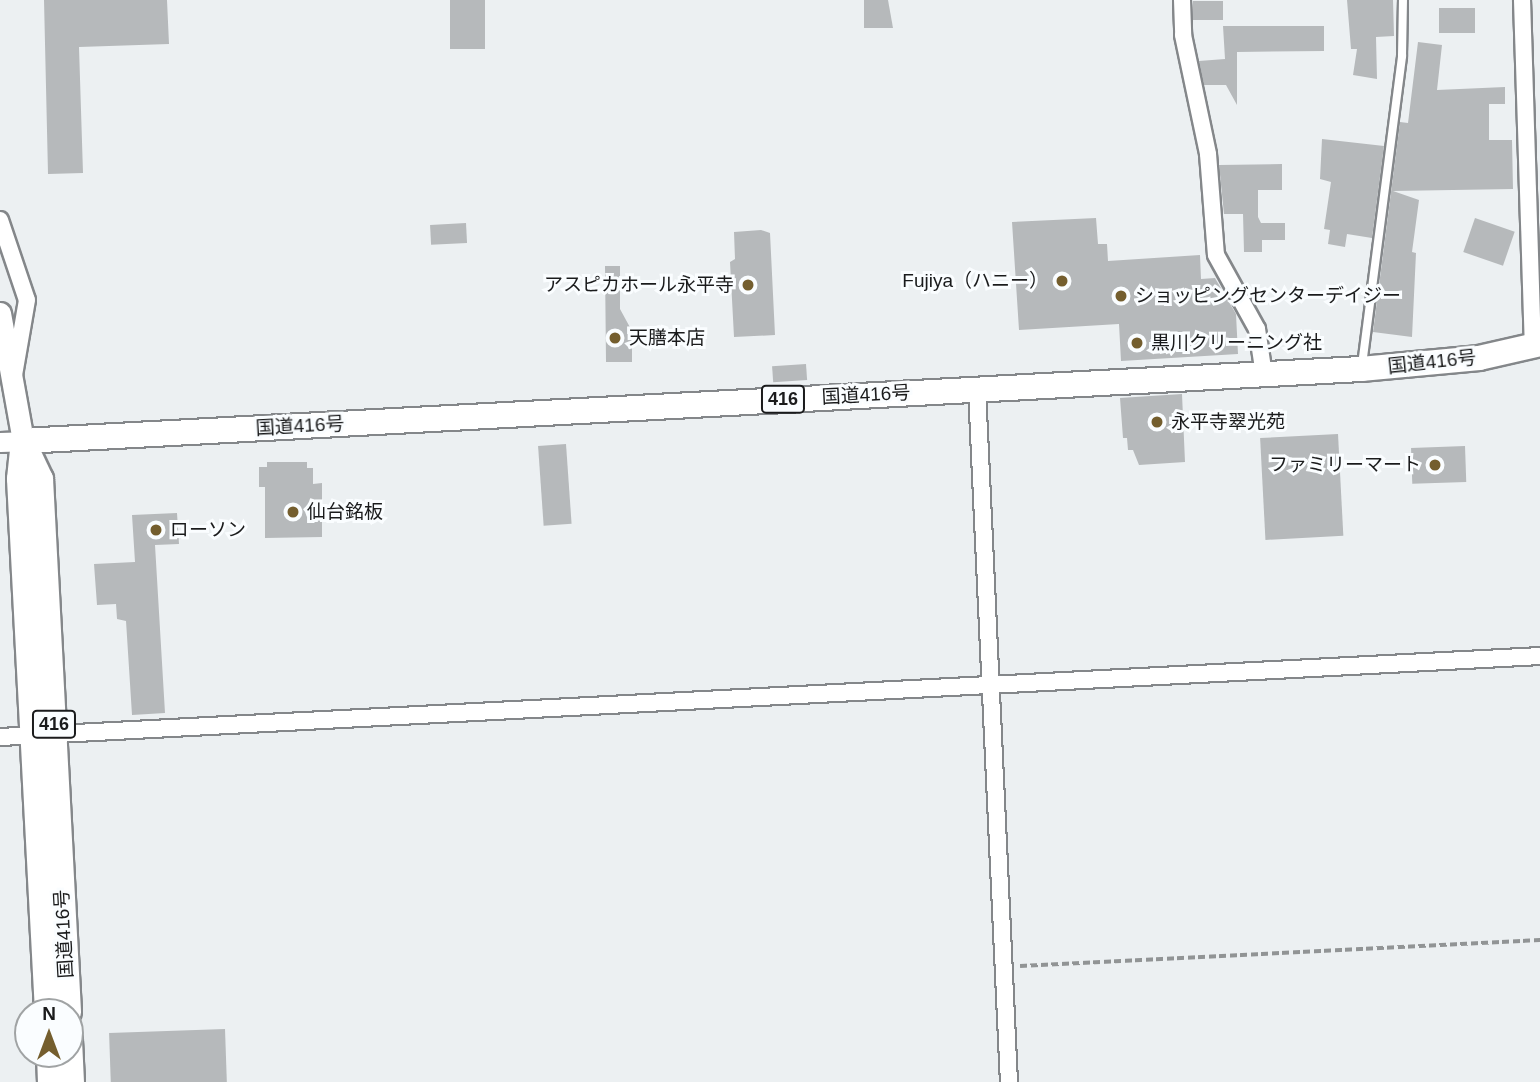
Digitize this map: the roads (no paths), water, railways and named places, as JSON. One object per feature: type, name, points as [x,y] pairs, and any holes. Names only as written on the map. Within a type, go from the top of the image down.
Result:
[{"type":"highway","name":"国道416号","points":[[68,998],[19,479],[12,441],[1361,369],[1458,361],[1536,345]]},
{"type":"highway","name":"国道416号","points":[[43,735],[47,998]]},
{"type":"main road","points":[[0,313],[14,376],[12,441]]},
{"type":"street","points":[[1182,0],[1183,35],[1208,154],[1216,255],[1257,329],[1264,375]]},
{"type":"street","points":[[1522,0],[1536,345]]},
{"type":"street","points":[[0,220],[27,300],[14,376]]},
{"type":"street","points":[[0,358],[14,376]]},
{"type":"street","points":[[977,389],[988,685],[1009,1082]]},
{"type":"street","points":[[0,737],[1540,656]]},
{"type":"lane","points":[[1361,369],[1402,56],[1403,0]]},
{"type":"place","name":"Fujiya（ハニー）","points":[[1062,281]]},
{"type":"place","name":"アスピカホール永平寺","points":[[748,285]]},
{"type":"place","name":"ショッピングセンターデイジー","points":[[1121,296]]},
{"type":"place","name":"天膳本店","points":[[615,338]]},
{"type":"place","name":"黒川クリーニング社","points":[[1137,343]]},
{"type":"place","name":"永平寺翠光苑","points":[[1157,422]]},
{"type":"place","name":"ファミリーマート","points":[[1435,465]]},
{"type":"place","name":"仙台銘板","points":[[293,512]]},
{"type":"place","name":"ローソン","points":[[156,530]]}]
